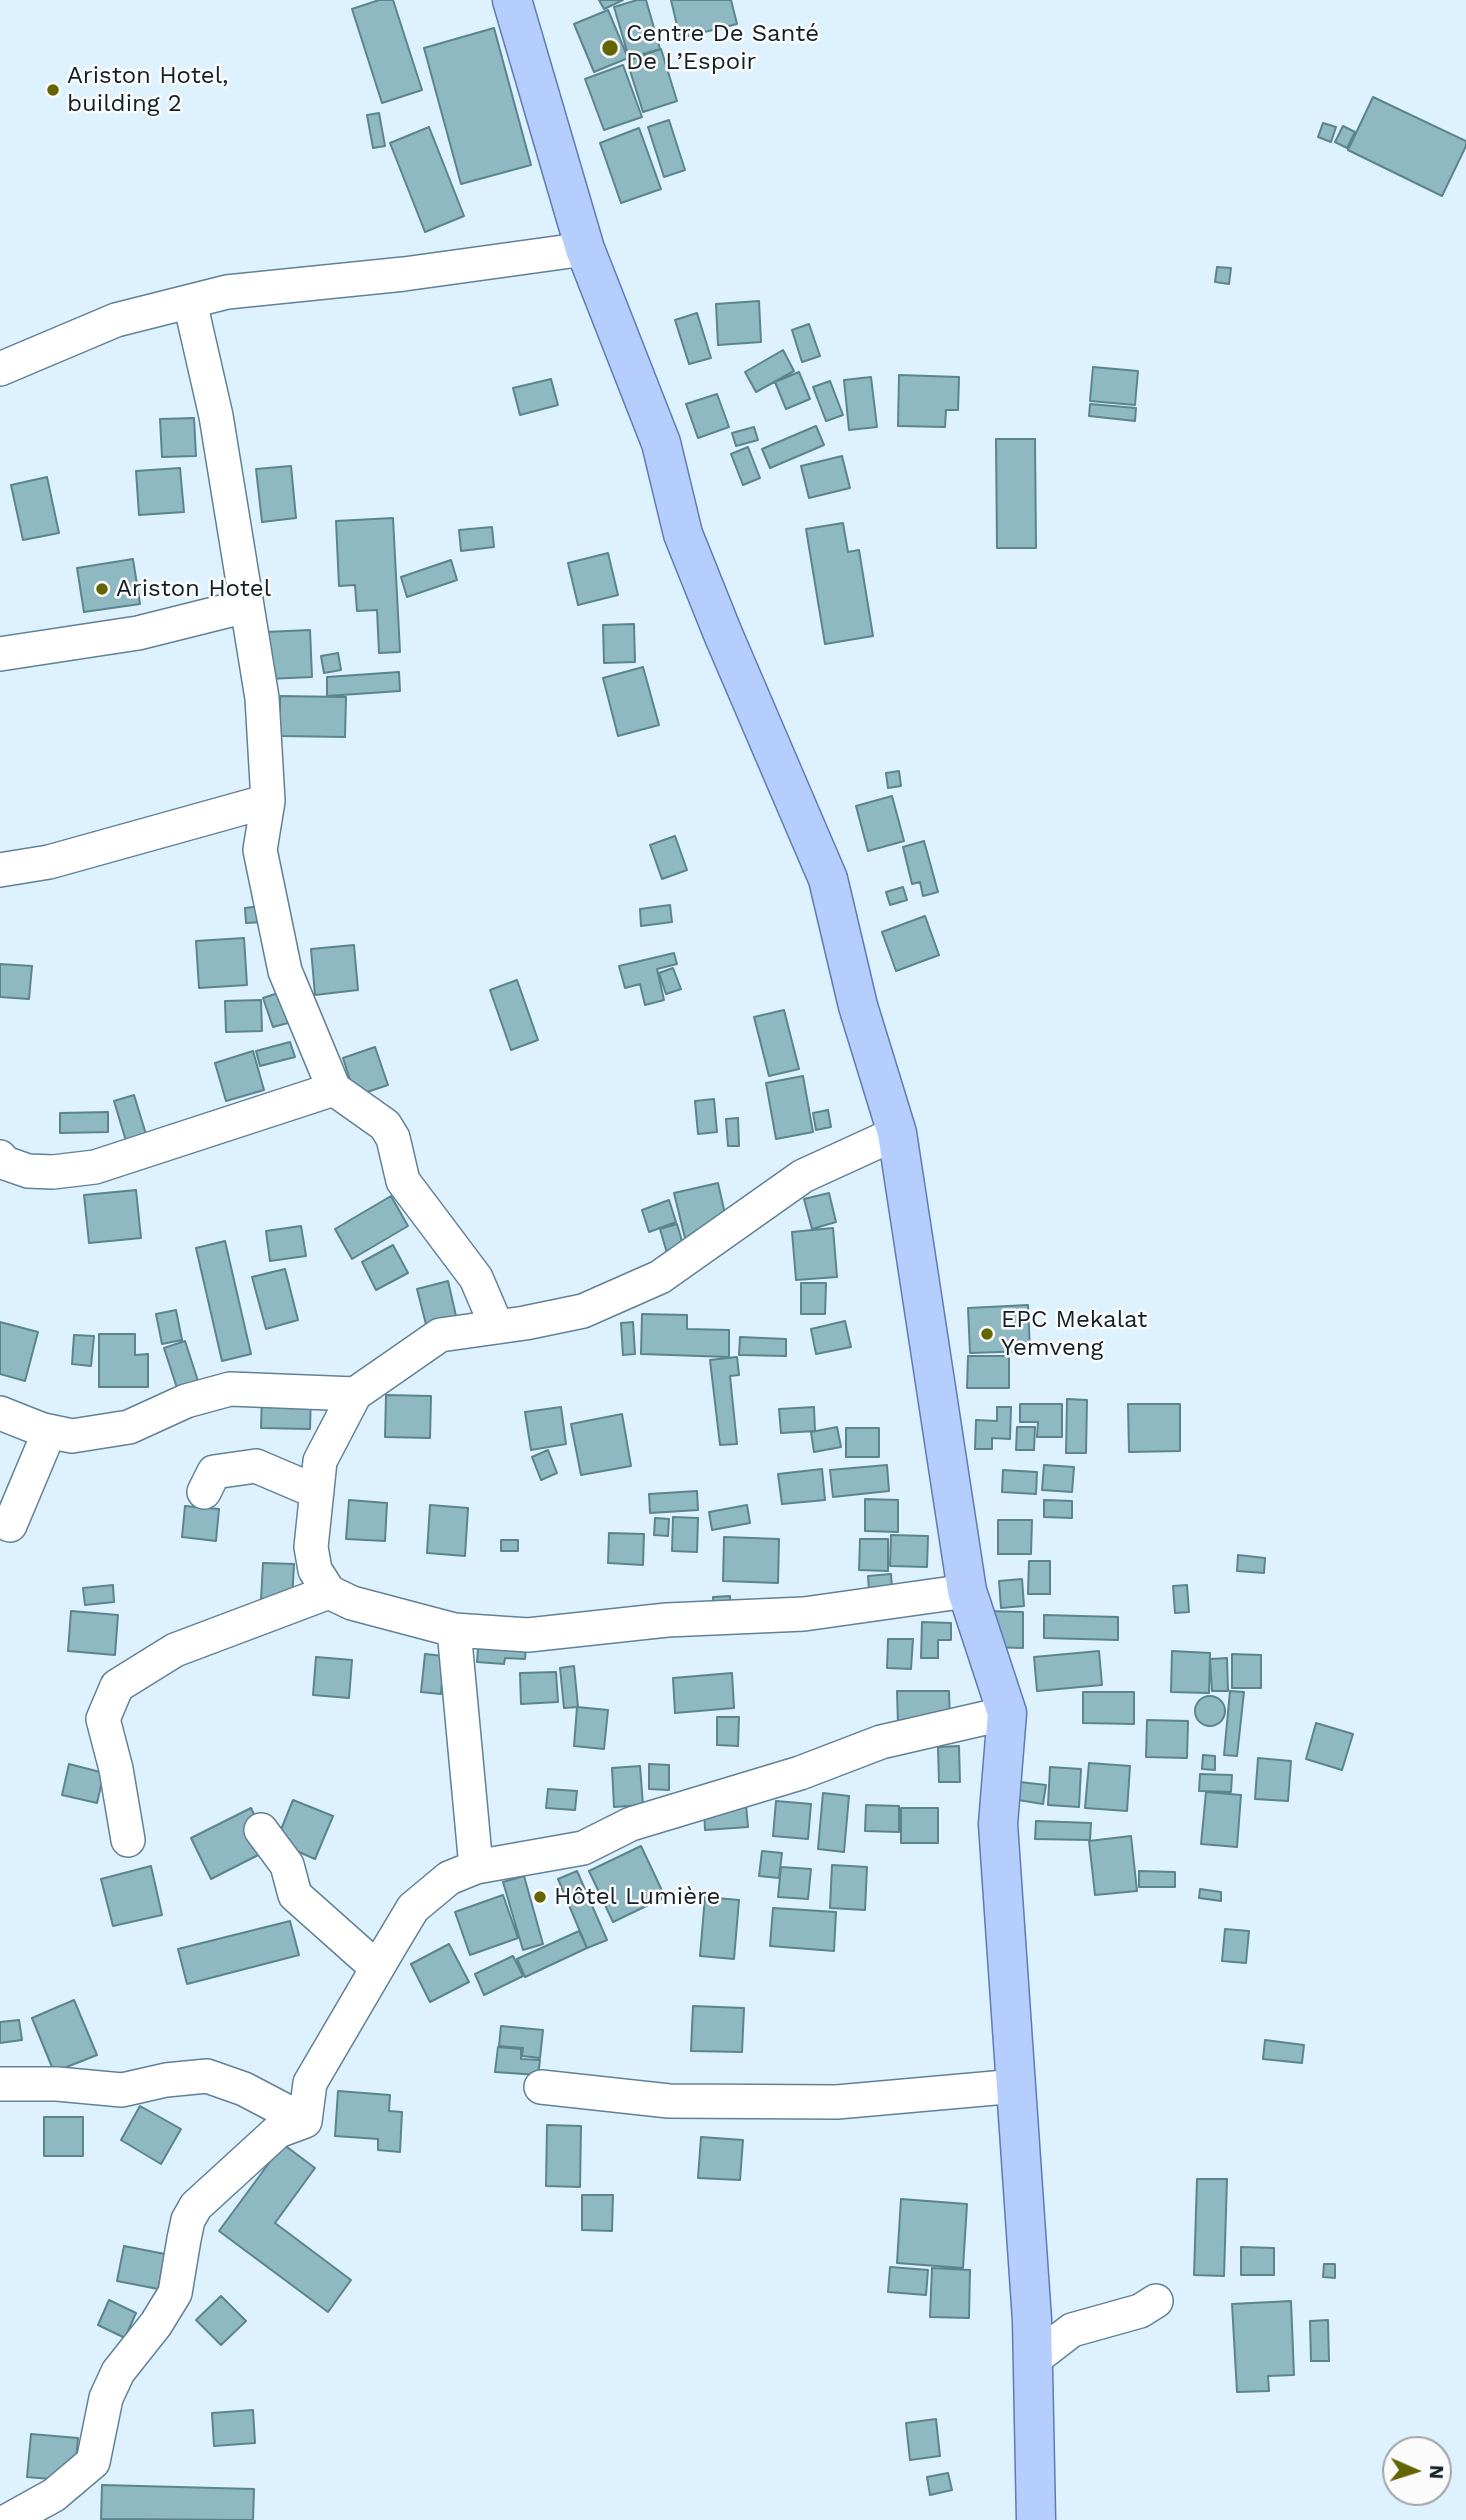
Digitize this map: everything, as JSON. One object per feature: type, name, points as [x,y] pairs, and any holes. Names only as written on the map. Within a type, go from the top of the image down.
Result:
[{"type":"main road","points":[[512,0],[585,249],[661,443],[683,534],[828,879],[858,1006],[897,1133],[967,1591],[1007,1713],[998,1824],[1017,2086],[1032,2360],[1036,2520]]},
{"type":"street","points":[[0,369],[116,320],[227,292],[404,274],[585,249]]},
{"type":"street","points":[[190,302],[216,416],[262,698],[268,801],[260,850],[285,971],[334,1089],[385,1125],[393,1138],[403,1181],[476,1278],[497,1327]]},
{"type":"street","points":[[0,654],[138,634],[246,606]]},
{"type":"street","points":[[0,870],[49,862],[268,801]]},
{"type":"street","points":[[0,1157],[5,1163],[28,1171],[53,1172],[95,1167],[334,1089]]},
{"type":"street","points":[[897,1133],[803,1176],[660,1277],[583,1311],[440,1335],[355,1394],[320,1461],[311,1547],[315,1570],[329,1592],[352,1603],[454,1630],[528,1635],[667,1620],[803,1614],[967,1591]]},
{"type":"street","points":[[0,1413],[43,1430],[72,1436],[130,1427],[186,1401],[230,1389],[355,1394]]},
{"type":"street","points":[[10,1525],[44,1444],[43,1430]]},
{"type":"street","points":[[204,1492],[214,1472],[256,1466],[317,1492]]},
{"type":"street","points":[[128,1840],[116,1769],[103,1719],[117,1686],[175,1650],[329,1592]]},
{"type":"street","points":[[454,1630],[476,1867]]},
{"type":"street","points":[[305,2121],[310,2083],[377,1968],[413,1908],[449,1878],[476,1867],[583,1848],[631,1824],[800,1773],[881,1742],[1007,1713]]},
{"type":"street","points":[[261,1830],[287,1865],[295,1895],[377,1968]]},
{"type":"street","points":[[0,2084],[57,2084],[122,2090],[166,2080],[207,2076],[244,2089],[305,2121]]},
{"type":"street","points":[[541,2087],[669,2101],[837,2102],[1017,2086]]},
{"type":"street","points":[[9,2520],[54,2495],[93,2462],[106,2398],[118,2372],[156,2324],[175,2293],[188,2220],[196,2206],[278,2131],[305,2121]]},
{"type":"street","points":[[1032,2360],[1072,2330],[1140,2311],[1156,2301]]},
{"type":"building","points":[[379,0],[393,0],[422,90],[382,103],[352,9]]},
{"type":"building","points":[[599,0],[623,0],[604,9]]},
{"type":"building","points":[[646,0],[660,49],[629,58],[614,7]]},
{"type":"building","points":[[671,0],[731,0],[737,24],[680,38]]},
{"type":"building","points":[[608,10],[628,58],[594,72],[574,24]]},
{"type":"building","points":[[494,28],[531,165],[461,184],[424,48]]},
{"type":"building","points":[[661,49],[677,101],[643,112],[627,61]]},
{"type":"building","points":[[623,65],[642,117],[604,130],[585,79]]},
{"type":"building","points":[[1373,97],[1466,141],[1442,196],[1348,150]]},
{"type":"building","points":[[379,113],[385,146],[373,148],[367,115]]},
{"type":"building","points":[[669,120],[685,170],[664,177],[648,127]]},
{"type":"building","points":[[1323,123],[1336,127],[1331,142],[1318,137]]},
{"type":"building","points":[[1343,126],[1355,132],[1347,148],[1335,142]]},
{"type":"building","points":[[429,127],[464,216],[425,232],[390,143]]},
{"type":"building","points":[[639,128],[661,189],[621,203],[600,143]]},
{"type":"building","points":[[1217,267],[1231,268],[1229,284],[1215,282]]},
{"type":"building","points":[[759,301],[761,342],[718,345],[716,304]]},
{"type":"building","points":[[697,313],[711,358],[689,364],[675,320]]},
{"type":"building","points":[[809,324],[820,356],[802,362],[792,330]]},
{"type":"building","points":[[783,350],[794,371],[756,392],[745,372]]},
{"type":"building","points":[[1093,367],[1138,371],[1135,405],[1090,401]]},
{"type":"building","points":[[799,372],[810,399],[786,409],[775,382]]},
{"type":"building","points":[[899,375],[959,377],[958,410],[946,410],[945,427],[898,426]]},
{"type":"building","points":[[871,377],[877,427],[849,430],[844,380]]},
{"type":"building","points":[[551,379],[558,405],[520,415],[513,388]]},
{"type":"building","points":[[830,381],[843,415],[826,421],[813,387]]},
{"type":"building","points":[[717,394],[729,427],[698,438],[686,404]]},
{"type":"building","points":[[1090,404],[1136,408],[1135,421],[1089,416]]},
{"type":"building","points":[[194,418],[196,456],[162,457],[160,419]]},
{"type":"building","points":[[816,426],[824,445],[770,468],[762,449]]},
{"type":"building","points":[[754,427],[758,440],[736,446],[732,433]]},
{"type":"building","points":[[996,439],[1035,439],[1036,548],[997,548]]},
{"type":"building","points":[[748,447],[760,478],[743,485],[731,454]]},
{"type":"building","points":[[842,456],[850,488],[809,498],[801,466]]},
{"type":"building","points":[[291,466],[296,518],[262,522],[256,469]]},
{"type":"building","points":[[180,468],[184,512],[139,515],[136,471]]},
{"type":"building","points":[[47,477],[59,533],[23,540],[11,485]]},
{"type":"building","points":[[393,518],[400,652],[379,653],[377,610],[357,611],[355,585],[339,586],[336,521]]},
{"type":"building","points":[[843,523],[848,552],[859,550],[873,636],[825,644],[806,529]]},
{"type":"building","points":[[492,527],[494,547],[461,551],[459,530]]},
{"type":"building","points":[[608,553],[618,595],[578,605],[568,563]]},
{"type":"building","points":[[133,559],[140,604],[84,612],[77,568]]},
{"type":"building","points":[[451,560],[457,580],[407,597],[401,577]]},
{"type":"building","points":[[634,624],[635,662],[604,663],[603,625]]},
{"type":"building","points":[[310,630],[312,677],[267,679],[265,632]]},
{"type":"building","points":[[338,653],[341,670],[324,673],[321,656]]},
{"type":"building","points":[[643,667],[659,725],[618,736],[603,678]]},
{"type":"building","points":[[399,672],[400,691],[327,696],[327,677]]},
{"type":"building","points":[[280,696],[346,697],[345,737],[280,736]]},
{"type":"building","points":[[899,771],[901,786],[888,788],[886,773]]},
{"type":"building","points":[[892,796],[904,841],[868,851],[856,806]]},
{"type":"building","points":[[675,836],[687,870],[662,879],[650,845]]},
{"type":"building","points":[[924,841],[938,892],[923,896],[920,882],[912,884],[903,847]]},
{"type":"building","points":[[903,887],[907,900],[890,905],[886,892]]},
{"type":"building","points":[[670,905],[672,922],[641,926],[640,909]]},
{"type":"building","points":[[261,906],[263,922],[246,923],[245,908]]},
{"type":"building","points":[[925,916],[939,955],[896,971],[882,932]]},
{"type":"building","points":[[244,938],[247,985],[199,988],[196,941]]},
{"type":"building","points":[[354,945],[358,990],[315,995],[311,949]]},
{"type":"building","points":[[674,953],[677,964],[657,969],[664,1000],[645,1005],[640,984],[625,988],[619,966]]},
{"type":"building","points":[[0,964],[32,966],[29,999],[0,997]]},
{"type":"building","points":[[673,968],[681,989],[666,994],[659,973]]},
{"type":"building","points":[[517,980],[538,1040],[511,1050],[490,990]]},
{"type":"building","points":[[278,993],[288,1023],[273,1027],[263,998]]},
{"type":"building","points":[[261,1000],[262,1031],[226,1032],[225,1001]]},
{"type":"building","points":[[784,1010],[799,1069],[769,1076],[754,1017]]},
{"type":"building","points":[[290,1042],[295,1057],[260,1066],[256,1051]]},
{"type":"building","points":[[375,1047],[388,1085],[355,1096],[343,1058]]},
{"type":"building","points":[[253,1051],[264,1090],[226,1101],[215,1063]]},
{"type":"building","points":[[803,1076],[813,1132],[776,1139],[766,1083]]},
{"type":"building","points":[[134,1095],[149,1144],[129,1151],[114,1101]]},
{"type":"building","points":[[714,1099],[717,1132],[698,1134],[695,1101]]},
{"type":"building","points":[[828,1110],[831,1127],[816,1130],[813,1113]]},
{"type":"building","points":[[108,1112],[108,1132],[60,1133],[60,1113]]},
{"type":"building","points":[[738,1118],[739,1146],[728,1146],[726,1119]]},
{"type":"building","points":[[718,1183],[728,1227],[685,1238],[674,1193]]},
{"type":"building","points":[[136,1190],[141,1238],[89,1243],[84,1195]]},
{"type":"building","points":[[829,1193],[836,1222],[812,1229],[804,1199]]},
{"type":"building","points":[[391,1196],[408,1226],[352,1259],[335,1229]]},
{"type":"building","points":[[669,1200],[676,1222],[649,1232],[642,1210]]},
{"type":"building","points":[[677,1224],[686,1255],[669,1260],[660,1229]]},
{"type":"building","points":[[301,1226],[306,1256],[270,1261],[266,1231]]},
{"type":"building","points":[[833,1228],[837,1277],[796,1280],[792,1232]]},
{"type":"building","points":[[225,1241],[251,1354],[222,1361],[196,1248]]},
{"type":"building","points":[[393,1245],[408,1273],[376,1290],[362,1262]]},
{"type":"building","points":[[285,1269],[298,1320],[266,1329],[252,1277]]},
{"type":"building","points":[[448,1281],[459,1329],[429,1336],[417,1289]]},
{"type":"building","points":[[801,1283],[826,1283],[825,1314],[801,1314]]},
{"type":"building","points":[[1028,1305],[1030,1351],[970,1353],[968,1308]]},
{"type":"building","points":[[176,1310],[182,1340],[162,1344],[156,1314]]},
{"type":"building","points":[[642,1314],[687,1315],[687,1329],[729,1330],[729,1357],[641,1354]]},
{"type":"building","points":[[845,1321],[851,1347],[816,1354],[811,1329]]},
{"type":"building","points":[[0,1322],[38,1332],[25,1381],[0,1374]]},
{"type":"building","points":[[633,1322],[635,1354],[623,1355],[621,1323]]},
{"type":"building","points":[[99,1334],[135,1334],[135,1355],[148,1354],[148,1387],[99,1387]]},
{"type":"building","points":[[74,1335],[94,1336],[91,1366],[72,1364]]},
{"type":"building","points":[[740,1337],[786,1339],[786,1356],[739,1355]]},
{"type":"building","points":[[185,1341],[198,1381],[177,1388],[164,1348]]},
{"type":"building","points":[[968,1356],[1009,1356],[1009,1388],[967,1388]]},
{"type":"building","points":[[737,1357],[739,1375],[730,1376],[737,1444],[720,1445],[710,1360]]},
{"type":"building","points":[[262,1393],[311,1394],[310,1429],[261,1428]]},
{"type":"building","points":[[386,1395],[431,1396],[430,1438],[385,1437]]},
{"type":"building","points":[[1067,1399],[1087,1400],[1086,1453],[1066,1453]]},
{"type":"building","points":[[1020,1404],[1062,1404],[1062,1437],[1037,1437],[1038,1422],[1020,1422]]},
{"type":"building","points":[[1128,1404],[1180,1404],[1180,1451],[1129,1452]]},
{"type":"building","points":[[561,1407],[566,1444],[531,1450],[525,1412]]},
{"type":"building","points":[[814,1407],[815,1431],[781,1433],[779,1409]]},
{"type":"building","points":[[997,1407],[1011,1407],[1010,1439],[992,1438],[992,1449],[975,1449],[976,1420],[997,1421]]},
{"type":"building","points":[[622,1414],[631,1466],[581,1475],[571,1424]]},
{"type":"building","points":[[837,1427],[841,1447],[814,1452],[811,1432]]},
{"type":"building","points":[[1017,1427],[1035,1427],[1034,1450],[1016,1450]]},
{"type":"building","points":[[846,1428],[879,1428],[879,1457],[846,1457]]},
{"type":"building","points":[[548,1450],[557,1473],[541,1480],[532,1457]]},
{"type":"building","points":[[887,1465],[889,1491],[833,1497],[830,1470]]},
{"type":"building","points":[[1044,1465],[1074,1467],[1072,1492],[1042,1490]]},
{"type":"building","points":[[822,1469],[825,1500],[782,1504],[778,1474]]},
{"type":"building","points":[[1003,1470],[1037,1472],[1036,1494],[1002,1492]]},
{"type":"building","points":[[697,1491],[698,1510],[650,1513],[649,1494]]},
{"type":"building","points":[[865,1499],[898,1500],[898,1532],[865,1531]]},
{"type":"building","points":[[349,1500],[387,1503],[385,1541],[346,1539]]},
{"type":"building","points":[[1044,1500],[1072,1501],[1072,1518],[1044,1517]]},
{"type":"building","points":[[430,1505],[468,1508],[465,1556],[427,1553]]},
{"type":"building","points":[[747,1505],[750,1523],[712,1530],[709,1512]]},
{"type":"building","points":[[185,1506],[219,1509],[216,1541],[182,1537]]},
{"type":"building","points":[[673,1517],[698,1518],[697,1552],[672,1551]]},
{"type":"building","points":[[655,1518],[669,1519],[668,1536],[654,1535]]},
{"type":"building","points":[[998,1520],[1032,1520],[1031,1554],[998,1554]]},
{"type":"building","points":[[609,1533],[644,1534],[643,1565],[608,1563]]},
{"type":"building","points":[[891,1535],[928,1536],[927,1567],[890,1566]]},
{"type":"building","points":[[724,1537],[779,1539],[778,1583],[723,1581]]},
{"type":"building","points":[[860,1539],[888,1539],[888,1571],[859,1570]]},
{"type":"building","points":[[501,1540],[518,1540],[518,1551],[501,1551]]},
{"type":"building","points":[[1238,1555],[1265,1558],[1264,1573],[1237,1571]]},
{"type":"building","points":[[1029,1561],[1050,1561],[1050,1594],[1028,1594]]},
{"type":"building","points":[[263,1563],[294,1564],[292,1601],[261,1599]]},
{"type":"building","points":[[891,1574],[894,1617],[871,1619],[868,1576]]},
{"type":"building","points":[[1022,1579],[1024,1606],[1001,1608],[999,1581]]},
{"type":"building","points":[[113,1585],[114,1602],[85,1605],[83,1588]]},
{"type":"building","points":[[1187,1585],[1189,1612],[1175,1613],[1173,1586]]},
{"type":"building","points":[[730,1596],[731,1616],[714,1617],[713,1597]]},
{"type":"building","points":[[71,1611],[118,1615],[115,1655],[68,1651]]},
{"type":"building","points":[[987,1611],[1023,1612],[1023,1648],[987,1647]]},
{"type":"building","points":[[1044,1615],[1118,1617],[1118,1640],[1044,1638]]},
{"type":"building","points":[[480,1622],[528,1626],[525,1659],[505,1658],[504,1664],[477,1662]]},
{"type":"building","points":[[922,1622],[951,1623],[951,1640],[938,1640],[938,1658],[921,1658]]},
{"type":"building","points":[[888,1639],[913,1639],[911,1669],[887,1668]]},
{"type":"building","points":[[1099,1651],[1102,1685],[1037,1691],[1034,1657]]},
{"type":"building","points":[[1172,1651],[1210,1653],[1209,1693],[1171,1692]]},
{"type":"building","points":[[425,1654],[444,1656],[441,1694],[421,1692]]},
{"type":"building","points":[[1232,1654],[1261,1655],[1261,1688],[1232,1688]]},
{"type":"building","points":[[316,1657],[352,1660],[349,1698],[313,1695]]},
{"type":"building","points":[[1227,1658],[1228,1691],[1212,1691],[1210,1659]]},
{"type":"building","points":[[574,1666],[578,1707],[564,1708],[560,1668]]},
{"type":"building","points":[[556,1672],[558,1702],[521,1704],[520,1673]]},
{"type":"building","points":[[732,1673],[734,1708],[675,1713],[673,1678]]},
{"type":"building","points":[[897,1691],[949,1691],[950,1723],[898,1724]]},
{"type":"building","points":[[1230,1691],[1244,1692],[1237,1756],[1224,1755]]},
{"type":"building","points":[[1083,1692],[1134,1692],[1134,1724],[1083,1723]]},
{"type":"building","points":[[1210,1696],[1216,1697],[1224,1705],[1224,1717],[1216,1725],[1210,1726],[1204,1725],[1196,1717],[1195,1711],[1196,1705],[1204,1697]]},
{"type":"building","points":[[577,1707],[608,1710],[604,1749],[574,1746]]},
{"type":"building","points":[[717,1717],[739,1717],[738,1746],[717,1745]]},
{"type":"building","points":[[1147,1720],[1188,1721],[1187,1758],[1146,1757]]},
{"type":"building","points":[[1316,1723],[1353,1734],[1342,1770],[1306,1759]]},
{"type":"building","points":[[959,1746],[960,1782],[939,1782],[938,1747]]},
{"type":"building","points":[[1203,1755],[1215,1756],[1215,1770],[1202,1769]]},
{"type":"building","points":[[1258,1758],[1291,1761],[1288,1801],[1255,1799]]},
{"type":"building","points":[[1089,1763],[1130,1766],[1127,1811],[1085,1808]]},
{"type":"building","points":[[69,1764],[104,1773],[97,1803],[62,1795]]},
{"type":"building","points":[[649,1764],[669,1765],[669,1790],[649,1789]]},
{"type":"building","points":[[640,1766],[643,1805],[614,1807],[612,1768]]},
{"type":"building","points":[[1050,1767],[1081,1769],[1079,1807],[1048,1805]]},
{"type":"building","points":[[1200,1774],[1232,1775],[1231,1792],[1199,1791]]},
{"type":"building","points":[[1020,1782],[1046,1785],[1043,1804],[1018,1800]]},
{"type":"building","points":[[548,1789],[577,1791],[575,1810],[546,1808]]},
{"type":"building","points":[[1206,1792],[1241,1795],[1237,1847],[1201,1844]]},
{"type":"building","points":[[823,1793],[849,1796],[844,1852],[818,1849]]},
{"type":"building","points":[[293,1800],[333,1816],[315,1859],[276,1842]]},
{"type":"building","points":[[776,1801],[811,1804],[808,1839],[773,1836]]},
{"type":"building","points":[[746,1805],[748,1827],[705,1830],[704,1809]]},
{"type":"building","points":[[866,1805],[899,1806],[899,1832],[865,1831]]},
{"type":"building","points":[[251,1808],[270,1849],[211,1879],[191,1838]]},
{"type":"building","points":[[901,1808],[938,1808],[938,1843],[901,1843]]},
{"type":"building","points":[[1036,1821],[1091,1823],[1090,1840],[1035,1839]]},
{"type":"building","points":[[1131,1836],[1137,1891],[1095,1895],[1089,1841]]},
{"type":"building","points":[[641,1846],[665,1897],[613,1922],[589,1871]]},
{"type":"building","points":[[762,1851],[782,1853],[779,1878],[759,1876]]},
{"type":"building","points":[[832,1865],[867,1867],[865,1910],[830,1908]]},
{"type":"building","points":[[151,1866],[162,1915],[113,1926],[101,1879]]},
{"type":"building","points":[[781,1867],[811,1869],[808,1899],[778,1897]]},
{"type":"building","points":[[577,1871],[607,1940],[587,1948],[558,1879]]},
{"type":"building","points":[[1139,1871],[1175,1872],[1175,1887],[1139,1887]]},
{"type":"building","points":[[524,1876],[543,1944],[523,1950],[503,1882]]},
{"type":"building","points":[[1200,1889],[1221,1892],[1221,1901],[1199,1898]]},
{"type":"building","points":[[503,1895],[518,1938],[470,1955],[455,1912]]},
{"type":"building","points":[[705,1897],[739,1900],[734,1959],[700,1956]]},
{"type":"building","points":[[773,1908],[836,1912],[834,1951],[770,1946]]},
{"type":"building","points":[[290,1921],[299,1955],[187,1984],[178,1949]]},
{"type":"building","points":[[1225,1929],[1249,1931],[1246,1963],[1222,1961]]},
{"type":"building","points":[[579,1931],[587,1948],[525,1977],[517,1959]]},
{"type":"building","points":[[449,1944],[469,1982],[430,2002],[411,1964]]},
{"type":"building","points":[[513,1956],[523,1976],[484,1995],[475,1974]]},
{"type":"building","points":[[74,2000],[97,2055],[54,2072],[32,2018]]},
{"type":"building","points":[[693,2006],[744,2008],[742,2052],[691,2051]]},
{"type":"building","points":[[19,2020],[22,2040],[0,2043],[0,2022]]},
{"type":"building","points":[[501,2026],[543,2030],[540,2058],[522,2056],[523,2048],[499,2046]]},
{"type":"building","points":[[1265,2040],[1304,2045],[1302,2063],[1263,2059]]},
{"type":"building","points":[[498,2047],[521,2049],[521,2059],[540,2060],[538,2075],[495,2072]]},
{"type":"building","points":[[338,2091],[390,2095],[389,2111],[402,2112],[400,2152],[378,2150],[378,2139],[335,2136]]},
{"type":"building","points":[[140,2106],[181,2129],[161,2164],[121,2140]]},
{"type":"building","points":[[44,2117],[83,2117],[83,2156],[44,2156]]},
{"type":"building","points":[[547,2125],[581,2126],[580,2187],[546,2186]]},
{"type":"building","points":[[701,2137],[743,2140],[740,2180],[698,2178]]},
{"type":"building","points":[[283,2144],[315,2168],[275,2223],[351,2280],[328,2312],[219,2231]]},
{"type":"building","points":[[1197,2179],[1227,2179],[1224,2276],[1194,2275]]},
{"type":"building","points":[[582,2195],[613,2195],[612,2231],[582,2230]]},
{"type":"building","points":[[901,2199],[967,2204],[963,2268],[897,2263]]},
{"type":"building","points":[[124,2246],[165,2254],[158,2289],[117,2281]]},
{"type":"building","points":[[1241,2247],[1274,2248],[1274,2275],[1241,2275]]},
{"type":"building","points":[[1324,2264],[1335,2264],[1335,2278],[1323,2277]]},
{"type":"building","points":[[890,2267],[928,2270],[926,2295],[888,2292]]},
{"type":"building","points":[[932,2268],[970,2270],[969,2318],[930,2317]]},
{"type":"building","points":[[221,2296],[246,2321],[221,2345],[196,2320]]},
{"type":"building","points":[[109,2300],[136,2313],[125,2338],[98,2325]]},
{"type":"building","points":[[1291,2301],[1294,2375],[1268,2376],[1269,2391],[1237,2392],[1232,2304]]},
{"type":"building","points":[[1328,2320],[1329,2361],[1311,2361],[1310,2321]]},
{"type":"building","points":[[253,2410],[255,2443],[214,2446],[212,2413]]},
{"type":"building","points":[[936,2419],[940,2456],[910,2460],[906,2423]]},
{"type":"building","points":[[31,2434],[78,2438],[74,2481],[27,2477]]},
{"type":"building","points":[[948,2473],[952,2490],[930,2495],[927,2477]]},
{"type":"building","points":[[102,2485],[254,2489],[253,2520],[101,2519]]},
{"type":"place","name":"Centre De Santé De L’Espoir","points":[[610,48]]},
{"type":"place","name":"Ariston Hotel, building 2","points":[[53,90]]},
{"type":"place","name":"Ariston Hotel","points":[[102,589]]},
{"type":"place","name":"EPC Mekalat Yemveng","points":[[987,1334]]},
{"type":"place","name":"Hôtel Lumière","points":[[540,1897]]}]
